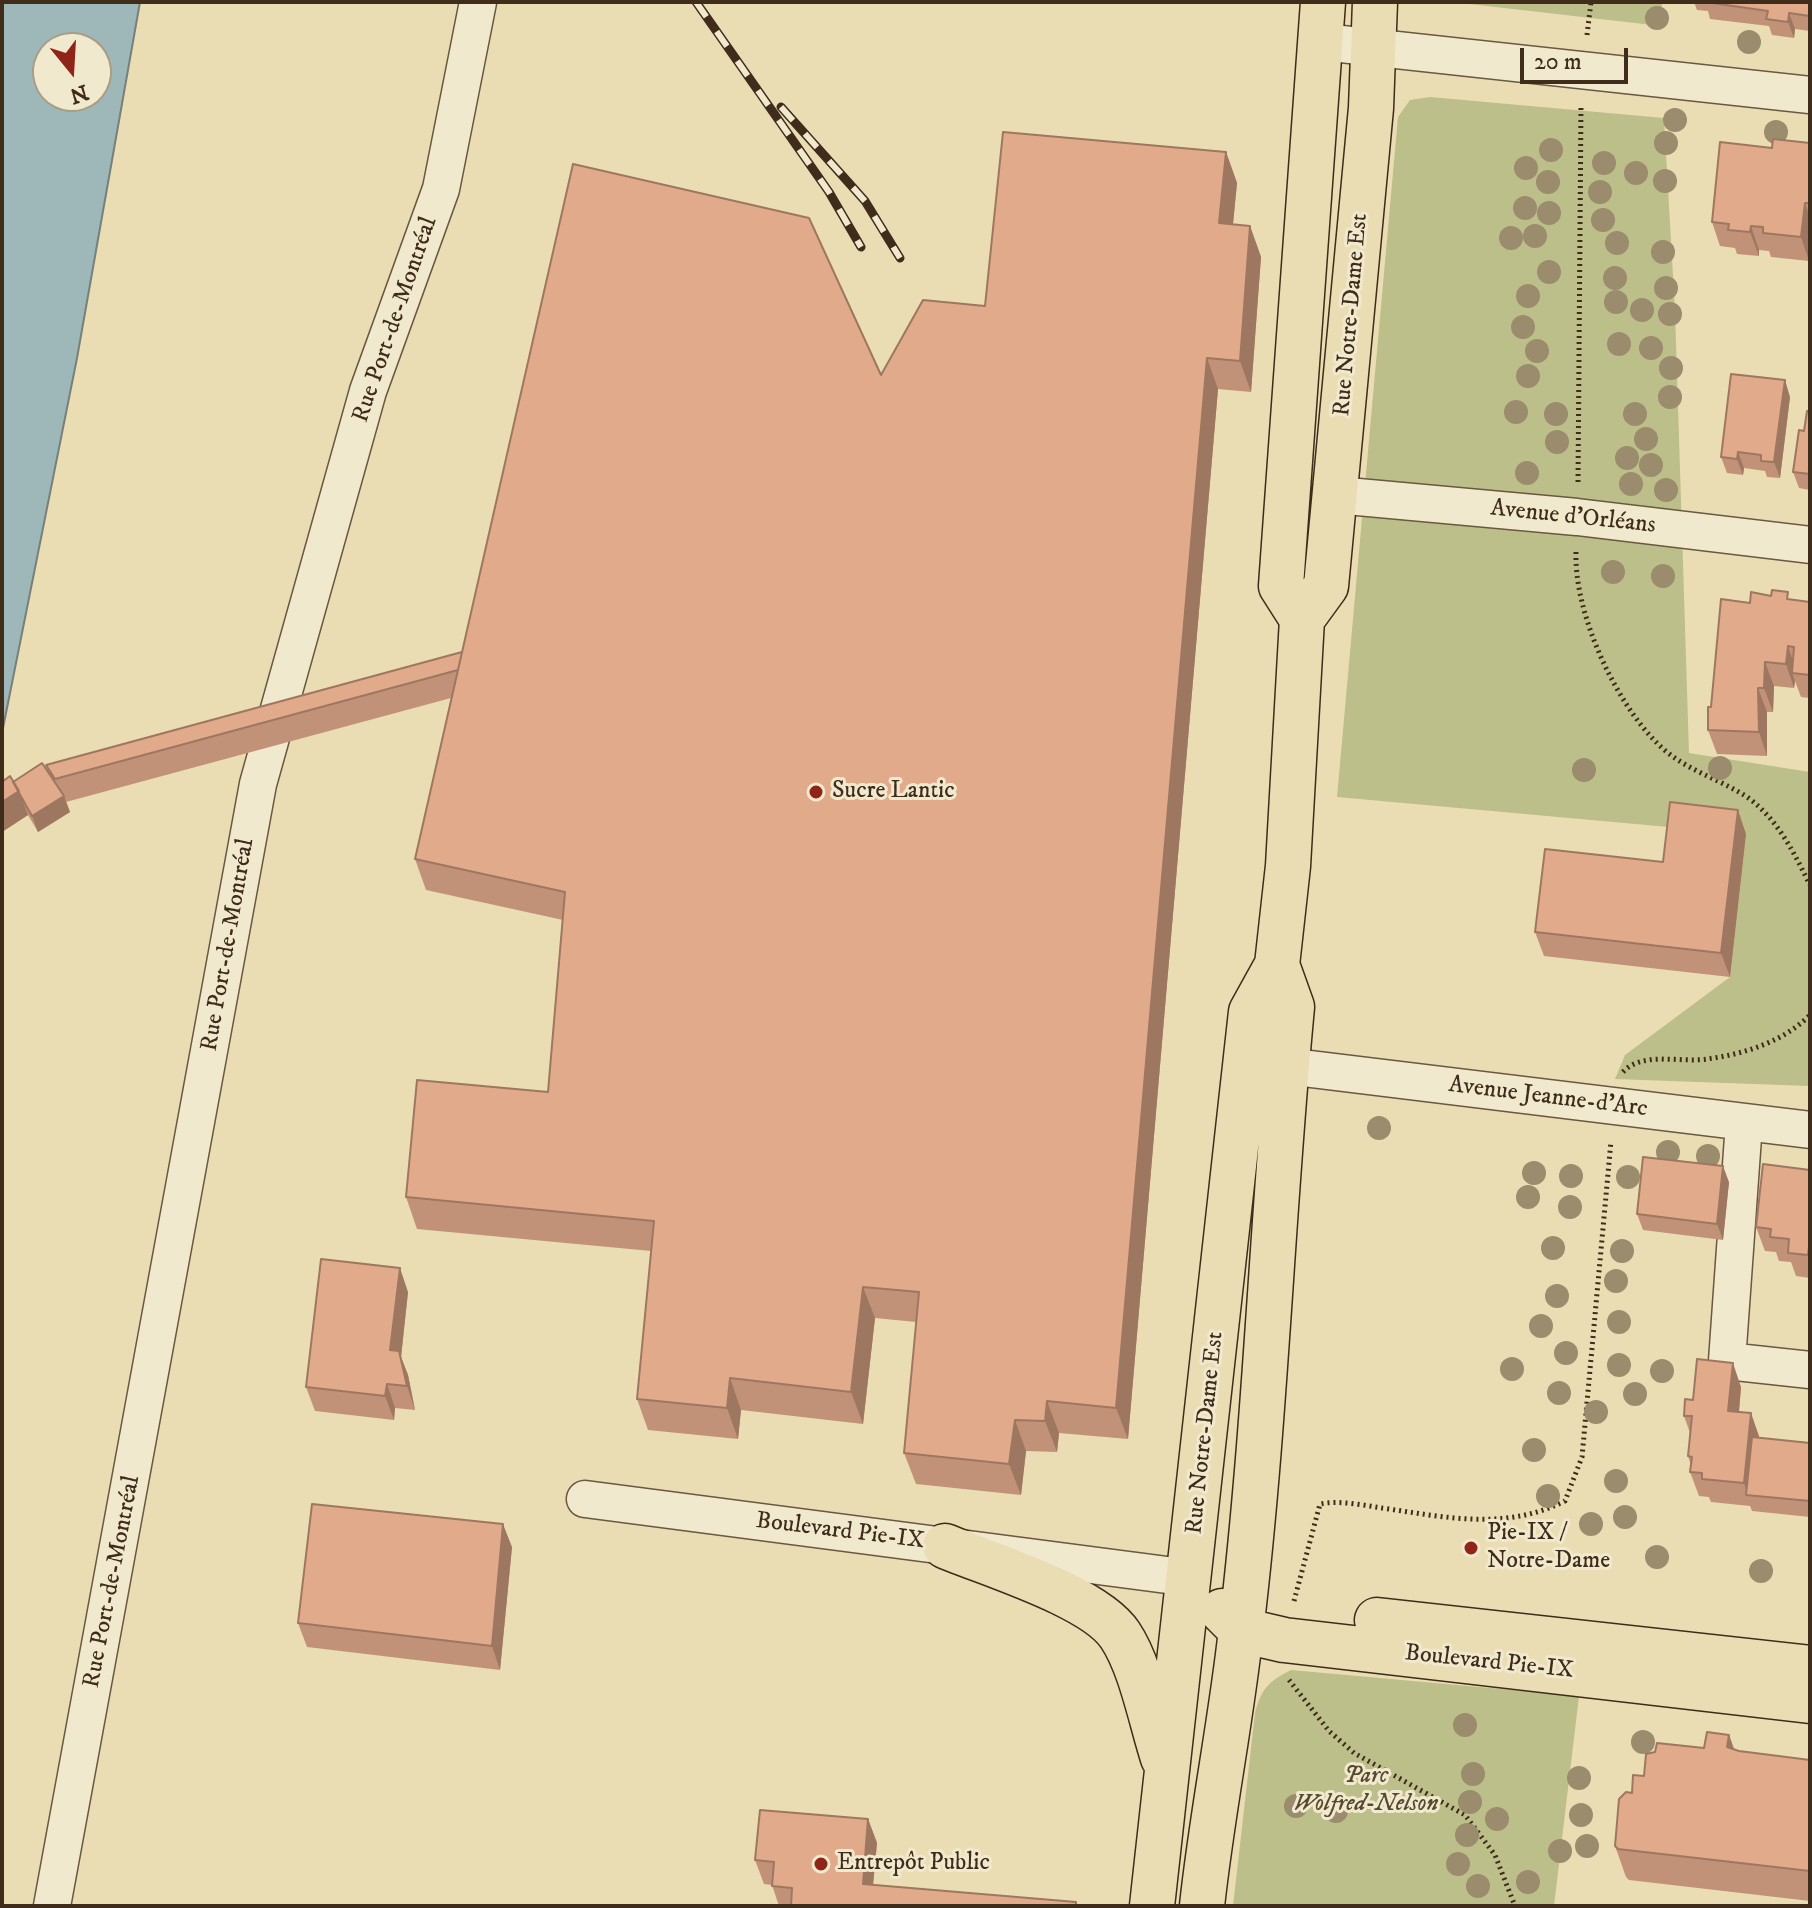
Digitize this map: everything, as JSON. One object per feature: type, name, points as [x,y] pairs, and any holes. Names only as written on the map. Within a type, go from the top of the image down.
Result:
[{"type":"main road","name":"Rue Notre-Dame Est","points":[[1152,1906],[1251,1012],[1277,965],[1288,866],[1302,619],[1326,586],[1371,108],[1375,2]]},
{"type":"main road","name":"Rue Notre-Dame Est","points":[[1302,619],[1281,586],[1323,22]]},
{"type":"main road","name":"Rue Notre-Dame Est","points":[[1202,1906],[1242,1617],[1292,1007],[1277,965]]},
{"type":"main road","points":[[945,1546],[1093,1607],[1114,1627],[1128,1647],[1167,1771]]},
{"type":"main road","points":[[1190,1578],[1242,1617]]},
{"type":"main road","name":"Boulevard Pie-IX","points":[[1242,1617],[1291,1613],[1810,1668]]},
{"type":"main road","name":"Boulevard Pie-IX","points":[[1242,1617],[1284,1640],[1810,1701]]},
{"type":"street","name":"Rue Port-de-Montréal","points":[[52,1906],[258,784],[368,391],[441,189],[478,2]]},
{"type":"street","points":[[1323,22],[1373,47],[1810,95]]},
{"type":"street","name":"Avenue d'Orléans","points":[[1336,495],[1577,517],[1810,545]]},
{"type":"street","name":"Avenue Jeanne-d'Arc","points":[[1286,1066],[1810,1130]]},
{"type":"street","points":[[1744,1123],[1727,1361],[1810,1370]]},
{"type":"street","name":"Boulevard Pie-IX","points":[[585,1499],[1190,1578]]},
{"type":"path","points":[[1591,2],[1580,115],[1575,569],[1580,597],[1595,641],[1633,714],[1669,753],[1691,769],[1747,797],[1778,826],[1810,885]]},
{"type":"path","points":[[1291,1613],[1320,1504],[1354,1504],[1454,1518],[1515,1519],[1540,1513],[1565,1501],[1582,1457],[1615,1106],[1623,1072],[1640,1059],[1705,1059],[1733,1054],[1768,1043],[1810,1015]]},
{"type":"path","points":[[1287,1678],[1329,1731],[1354,1753],[1465,1815],[1495,1855],[1515,1906]]},
{"type":"green space","points":[[1452,2],[1662,2],[1661,26]]},
{"type":"green space","points":[[1430,97],[1664,118],[1675,311],[1689,753],[1810,772],[1810,1086],[1615,1079],[1625,1055],[1730,977],[1746,834],[1337,797],[1398,117],[1410,100]]},
{"type":"green space","name":"Parc Wolfred-Nelson","points":[[1291,1670],[1579,1696],[1554,1906],[1233,1906],[1255,1713],[1267,1687]]},
{"type":"water","points":[[2,2],[140,2],[77,358],[2,733]]},
{"type":"building","points":[[1705,2],[1810,2],[1810,16],[1789,13],[1788,22],[1766,19],[1768,11]]},
{"type":"building","name":"Sucre Lantic","points":[[1003,132],[1226,152],[1219,223],[1250,226],[1240,361],[1207,358],[1116,1408],[1047,1401],[1045,1421],[1015,1420],[1009,1464],[904,1453],[919,1292],[863,1287],[851,1392],[730,1378],[727,1408],[637,1399],[654,1221],[406,1197],[417,1080],[548,1092],[565,892],[415,859],[573,164],[809,218],[881,375],[923,300],[985,306]]},
{"type":"building","points":[[1773,139],[1810,143],[1810,203],[1805,203],[1801,237],[1763,233],[1763,227],[1751,226],[1750,232],[1728,230],[1729,224],[1712,222],[1720,142],[1772,148]]},
{"type":"building","points":[[1731,374],[1785,380],[1774,462],[1761,461],[1761,455],[1738,452],[1737,459],[1721,457]]},
{"type":"building","points":[[1807,411],[1810,411],[1810,474],[1793,472],[1799,430],[1804,431]]},
{"type":"building","points":[[1772,590],[1788,592],[1787,599],[1810,602],[1810,675],[1792,673],[1794,647],[1788,646],[1786,664],[1765,662],[1764,688],[1758,688],[1759,732],[1708,730],[1721,599],[1750,603],[1751,592],[1771,596]]},
{"type":"building","points":[[462,652],[458,670],[55,779],[46,765]]},
{"type":"building","points":[[42,763],[64,796],[32,816],[13,782]]},
{"type":"building","points":[[10,776],[19,791],[2,802],[2,782]]},
{"type":"building","points":[[1670,802],[1738,810],[1721,953],[1535,932],[1545,849],[1663,862]]},
{"type":"building","points":[[1643,1157],[1723,1166],[1717,1224],[1637,1214]]},
{"type":"building","points":[[1763,1164],[1810,1170],[1808,1255],[1788,1253],[1789,1239],[1770,1237],[1771,1229],[1756,1227]]},
{"type":"building","points":[[321,1259],[400,1268],[390,1350],[399,1351],[407,1386],[387,1384],[385,1396],[306,1387]]},
{"type":"building","points":[[1697,1359],[1733,1363],[1728,1411],[1751,1413],[1744,1483],[1702,1479],[1702,1473],[1690,1472],[1692,1457],[1688,1456],[1692,1416],[1684,1416],[1685,1399],[1693,1400]]},
{"type":"building","points":[[1752,1437],[1810,1443],[1810,1501],[1746,1495]]},
{"type":"building","points":[[312,1504],[503,1524],[492,1646],[298,1623]]},
{"type":"building","points":[[1707,1732],[1729,1735],[1727,1747],[1739,1751],[1810,1760],[1810,1871],[1618,1849],[1615,1846],[1619,1799],[1626,1792],[1632,1793],[1633,1775],[1644,1776],[1646,1754],[1655,1752],[1657,1743],[1704,1748]]},
{"type":"building","points":[[760,1810],[868,1819],[863,1884],[1076,1902],[1076,1906],[791,1906],[792,1888],[772,1886],[774,1862],[755,1860]]},
{"type":"railway","points":[[696,2],[829,192],[861,247]]},
{"type":"railway","points":[[781,107],[865,201],[900,258]]},
{"type":"place","name":"Sucre Lantic","points":[[816,792]]},
{"type":"place","name":"Pie-IX / Notre-Dame","points":[[1471,1548]]},
{"type":"place","name":"Entrepôt Public","points":[[821,1864]]}]
